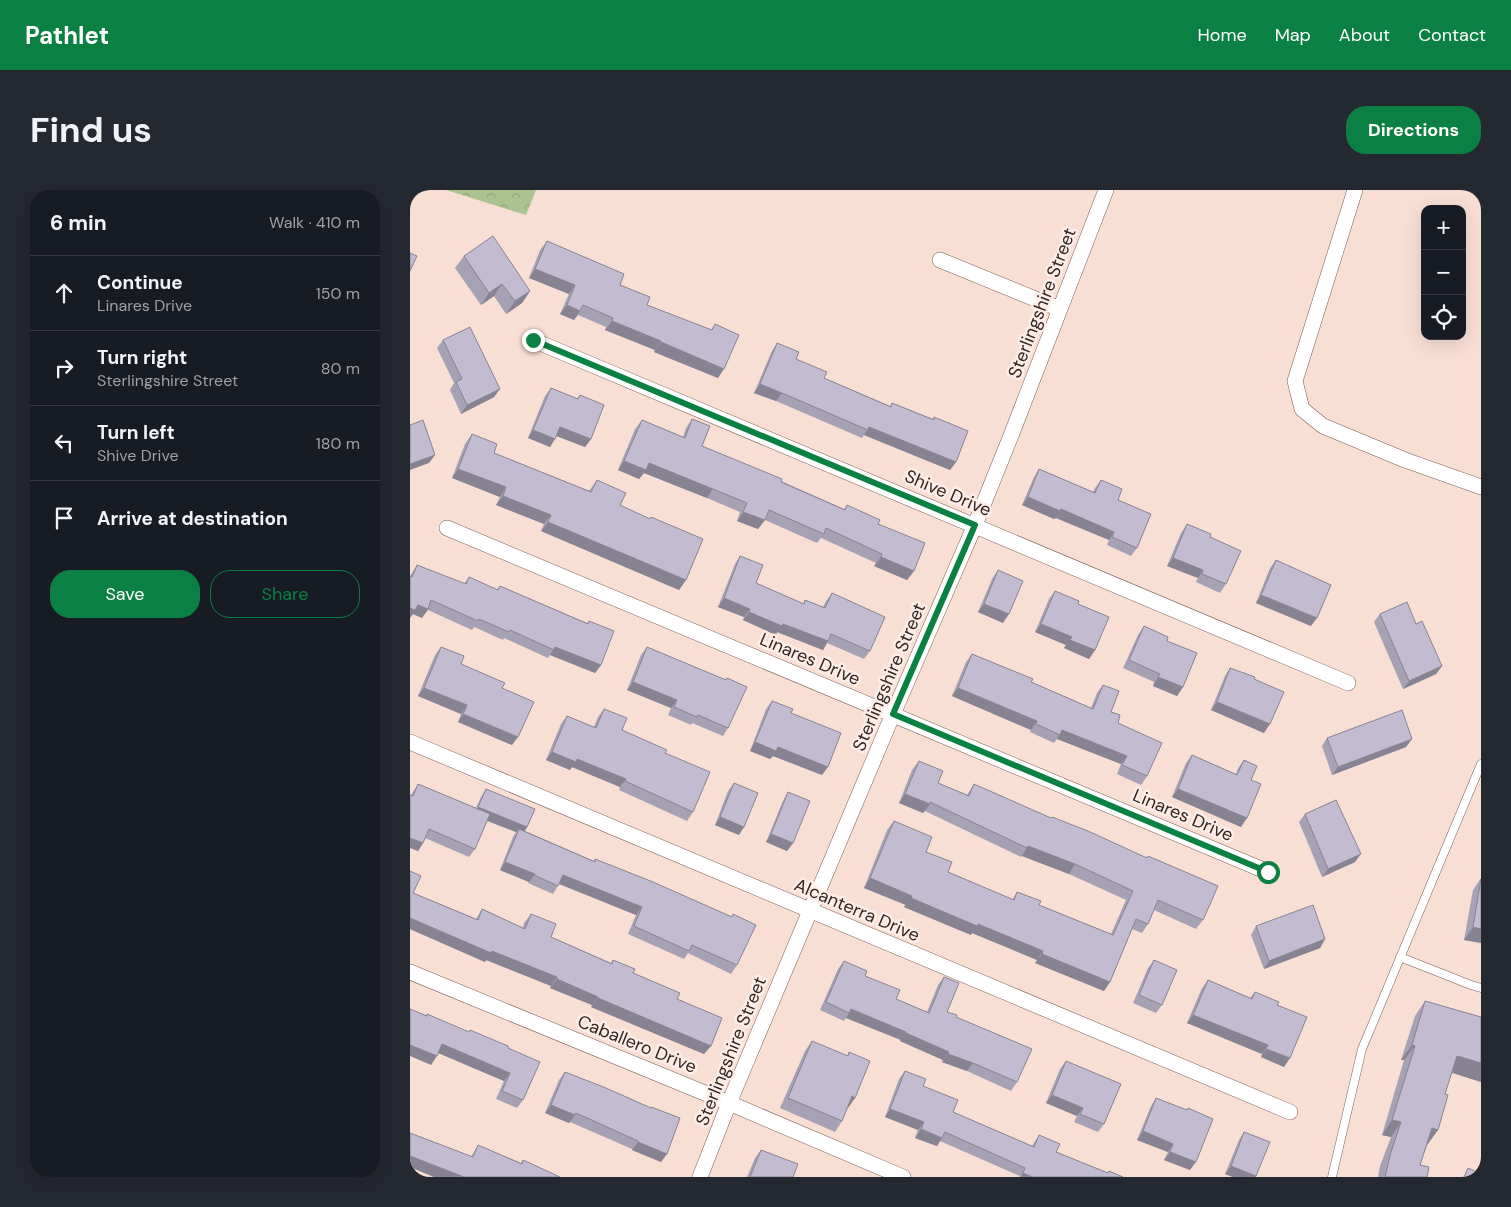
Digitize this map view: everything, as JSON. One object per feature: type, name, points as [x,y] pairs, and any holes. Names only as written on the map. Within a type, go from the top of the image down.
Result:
[{"type":"street","name":"Sterlingshire Street","points":[[700,1177],[810,910],[975,525],[1106,190]]},
{"type":"street","points":[[1355,190],[1295,381],[1302,410],[1323,426],[1405,460],[1481,487]]},
{"type":"street","points":[[940,260],[1060,309]]},
{"type":"street","name":"Shive Drive","points":[[533,340],[1348,683]]},
{"type":"street","name":"Linares Drive","points":[[447,528],[1268,872]]},
{"type":"street","name":"Alcanterra Drive","points":[[410,742],[1290,1112]]},
{"type":"street","name":"Caballero Drive","points":[[410,972],[904,1177]]},
{"type":"lane","points":[[1332,1177],[1362,1049],[1481,764]]},
{"type":"lane","points":[[1400,957],[1471,986],[1481,988]]},
{"type":"green space","points":[[446,190],[536,190],[526,215]]},
{"type":"building","points":[[493,236],[530,291],[515,301],[502,284],[489,293],[464,256]]},
{"type":"building","points":[[547,241],[624,274],[620,285],[650,297],[647,305],[712,330],[715,324],[739,335],[724,369],[612,321],[613,318],[583,305],[580,311],[567,305],[575,285],[535,269]]},
{"type":"building","points":[[410,253],[417,256],[410,271]]},
{"type":"building","points":[[470,327],[500,389],[467,405],[456,382],[462,379],[443,340]]},
{"type":"building","points":[[777,343],[799,352],[796,359],[827,372],[824,378],[891,407],[892,403],[968,431],[956,462],[869,427],[868,430],[760,384]]},
{"type":"building","points":[[551,388],[578,399],[580,395],[604,405],[591,439],[560,427],[555,439],[533,430]]},
{"type":"building","points":[[692,419],[710,426],[702,446],[782,479],[781,482],[845,510],[847,505],[880,520],[878,524],[925,543],[914,571],[881,557],[882,554],[826,528],[824,534],[769,510],[765,520],[743,512],[747,503],[649,463],[646,470],[624,461],[642,420],[685,438]]},
{"type":"building","points":[[423,420],[435,455],[410,464],[410,425]]},
{"type":"building","points":[[472,434],[497,444],[494,453],[591,492],[597,480],[626,493],[620,505],[650,519],[651,517],[703,539],[686,580],[548,522],[551,515],[503,496],[506,487],[458,469]]},
{"type":"building","points":[[1039,469],[1095,493],[1101,480],[1122,489],[1118,500],[1151,514],[1137,548],[1112,537],[1114,532],[1028,497]]},
{"type":"building","points":[[1187,524],[1211,534],[1210,537],[1241,551],[1226,584],[1202,574],[1203,570],[1173,558]]},
{"type":"building","points":[[740,556],[763,565],[756,583],[804,604],[805,600],[825,608],[832,593],[885,617],[870,651],[831,634],[828,641],[783,624],[782,626],[749,612],[750,609],[724,598]]},
{"type":"building","points":[[1276,560],[1331,585],[1317,618],[1261,595]]},
{"type":"building","points":[[417,565],[466,584],[469,577],[498,590],[500,586],[588,624],[589,621],[614,631],[601,665],[555,647],[554,650],[510,630],[509,632],[479,619],[478,621],[431,600],[428,609],[418,605],[415,610],[410,608],[410,576],[412,577]]},
{"type":"building","points":[[998,570],[1023,581],[1009,614],[984,604]]},
{"type":"building","points":[[1055,591],[1079,601],[1078,604],[1109,617],[1095,650],[1070,640],[1072,637],[1041,624]]},
{"type":"building","points":[[1407,602],[1416,624],[1422,621],[1442,666],[1409,681],[1380,614]]},
{"type":"building","points":[[1144,626],[1168,637],[1167,641],[1197,653],[1183,687],[1158,677],[1160,674],[1129,660]]},
{"type":"building","points":[[441,647],[464,656],[461,664],[505,683],[502,688],[534,702],[518,737],[463,714],[467,705],[424,688]]},
{"type":"building","points":[[647,647],[747,687],[728,728],[674,707],[677,700],[633,682]]},
{"type":"building","points":[[972,654],[1033,679],[1031,682],[1093,709],[1103,685],[1119,691],[1111,712],[1120,715],[1118,723],[1162,743],[1147,776],[1122,765],[1127,756],[1062,730],[1060,735],[1036,724],[1037,721],[958,688]]},
{"type":"building","points":[[1230,668],[1255,677],[1254,679],[1284,692],[1270,724],[1217,702]]},
{"type":"building","points":[[772,701],[793,709],[791,713],[841,733],[828,767],[778,747],[776,751],[755,742]]},
{"type":"building","points":[[604,709],[627,718],[622,730],[667,750],[665,753],[710,772],[693,812],[625,781],[626,779],[577,759],[576,762],[552,752],[567,716],[596,728]]},
{"type":"building","points":[[1402,710],[1412,739],[1338,767],[1327,738]]},
{"type":"building","points":[[1192,755],[1237,775],[1244,760],[1257,766],[1251,780],[1261,784],[1247,818],[1178,789]]},
{"type":"building","points":[[919,761],[943,771],[938,783],[969,796],[974,784],[1051,818],[1088,831],[1147,858],[1148,856],[1218,886],[1203,920],[1158,900],[1148,924],[1136,919],[1110,982],[1042,954],[1043,951],[911,898],[912,896],[870,878],[894,821],[932,837],[926,852],[952,862],[948,872],[1014,900],[1017,892],[1041,901],[1039,905],[1113,935],[1133,891],[1075,864],[1028,846],[1027,848],[930,802],[930,804],[905,794]]},
{"type":"building","points":[[734,783],[758,793],[744,827],[720,817]]},
{"type":"building","points":[[418,784],[490,814],[475,849],[429,829],[423,843],[410,838],[410,795],[413,796]]},
{"type":"building","points":[[486,789],[535,809],[527,827],[478,807]]},
{"type":"building","points":[[788,792],[810,801],[793,843],[771,834]]},
{"type":"building","points":[[1336,800],[1361,854],[1328,869],[1305,814]]},
{"type":"building","points":[[519,829],[595,862],[595,859],[732,917],[733,914],[756,925],[737,965],[692,945],[689,951],[634,926],[642,907],[563,875],[558,886],[505,862]]},
{"type":"building","points":[[410,871],[421,876],[413,893],[478,920],[482,909],[525,929],[531,914],[556,924],[551,937],[612,964],[613,960],[635,969],[633,973],[680,993],[677,999],[722,1018],[711,1046],[598,998],[557,979],[557,977],[492,951],[491,953],[410,918]]},
{"type":"building","points":[[1481,879],[1481,929],[1473,927]]},
{"type":"building","points":[[1313,905],[1325,939],[1269,961],[1256,926]]},
{"type":"building","points":[[1154,960],[1177,970],[1162,1005],[1139,995]]},
{"type":"building","points":[[844,961],[867,971],[865,976],[900,990],[896,999],[929,1013],[944,977],[959,983],[947,1012],[1032,1049],[1017,1082],[948,1054],[949,1052],[906,1032],[851,1009],[849,1013],[826,1002]]},
{"type":"building","points":[[1208,980],[1252,999],[1255,992],[1279,1002],[1277,1005],[1307,1017],[1290,1058],[1266,1049],[1268,1045],[1193,1015]]},
{"type":"building","points":[[1425,1001],[1481,1017],[1481,1063],[1457,1056],[1445,1094],[1448,1095],[1438,1130],[1432,1128],[1420,1165],[1429,1167],[1427,1177],[1385,1177],[1401,1122],[1392,1120],[1415,1046],[1412,1045]]},
{"type":"building","points":[[410,1009],[427,1016],[427,1014],[469,1032],[470,1030],[540,1062],[523,1100],[502,1091],[510,1073],[442,1044],[437,1056],[410,1045]]},
{"type":"building","points":[[812,1041],[848,1056],[849,1052],[870,1061],[855,1098],[852,1096],[842,1121],[788,1098]]},
{"type":"building","points":[[1066,1061],[1121,1084],[1104,1124],[1080,1114],[1083,1108],[1052,1095]]},
{"type":"building","points":[[905,1071],[926,1079],[923,1086],[958,1100],[953,1112],[1034,1147],[1039,1135],[1060,1144],[1056,1152],[1123,1177],[1032,1177],[1023,1173],[1025,1168],[945,1132],[942,1138],[921,1129],[924,1122],[890,1109]]},
{"type":"building","points":[[565,1072],[680,1118],[667,1154],[576,1113],[575,1115],[551,1105]]},
{"type":"building","points":[[1156,1098],[1187,1110],[1188,1108],[1213,1119],[1196,1162],[1170,1152],[1173,1144],[1143,1131]]},
{"type":"building","points":[[1244,1132],[1270,1142],[1256,1176],[1231,1166]]},
{"type":"building","points":[[410,1133],[473,1157],[478,1145],[522,1164],[523,1160],[560,1177],[464,1177],[410,1156]]},
{"type":"building","points":[[761,1150],[798,1164],[793,1177],[750,1177]]},
{"type":"building","points":[[1468,1168],[1481,1174],[1481,1177],[1464,1177]]},
{"type":"route","points":[[533,340],[975,525],[893,714],[1268,872]]}]
